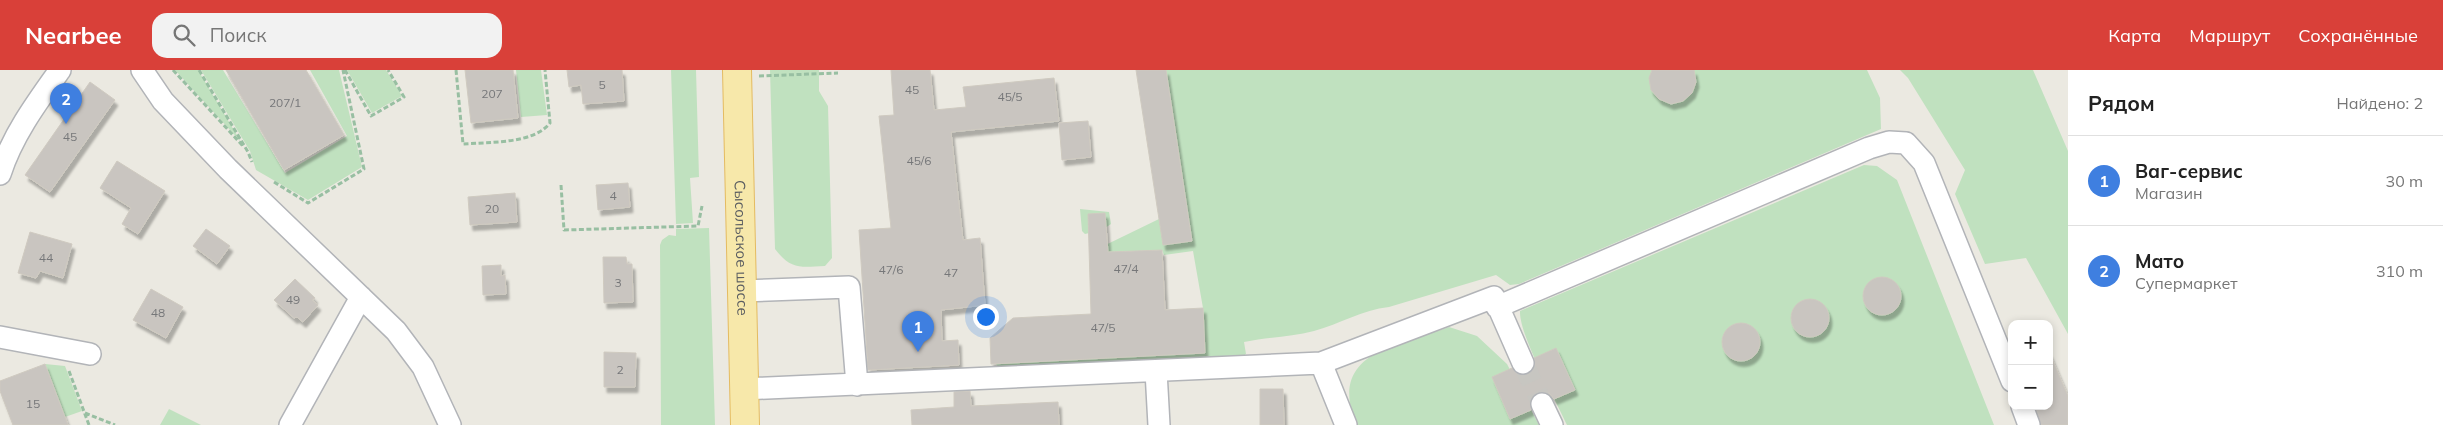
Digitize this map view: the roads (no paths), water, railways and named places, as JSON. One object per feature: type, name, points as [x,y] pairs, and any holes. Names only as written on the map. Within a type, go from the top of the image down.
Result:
[{"type":"main road","name":"Сысольское шоссе","points":[[747,413],[742,291],[748,73]]},
{"type":"street","points":[[0,174],[5,157],[33,108],[60,70]]},
{"type":"street","points":[[142,70],[163,102],[250,190],[396,331],[423,367],[450,425]]},
{"type":"street","points":[[1497,307],[1870,148],[1889,142],[1906,143],[1924,163],[2008,370]]},
{"type":"street","points":[[742,291],[849,286],[858,384]]},
{"type":"street","points":[[290,425],[361,297]]},
{"type":"street","points":[[747,413],[858,384],[1321,363],[1494,297],[1523,363]]},
{"type":"street","points":[[0,337],[90,354]]},
{"type":"street","points":[[1321,363],[1346,425]]},
{"type":"street","points":[[1156,371],[1159,425]]},
{"type":"street","points":[[1542,404],[1552,425]]},
{"type":"street","points":[[2023,410],[2029,425]]},
{"type":"tunnel","points":[[1523,363],[1542,404]]},
{"type":"place","name":"Мато","points":[[66,124]]},
{"type":"place","name":"Ваг-сервис","points":[[918,352]]}]
